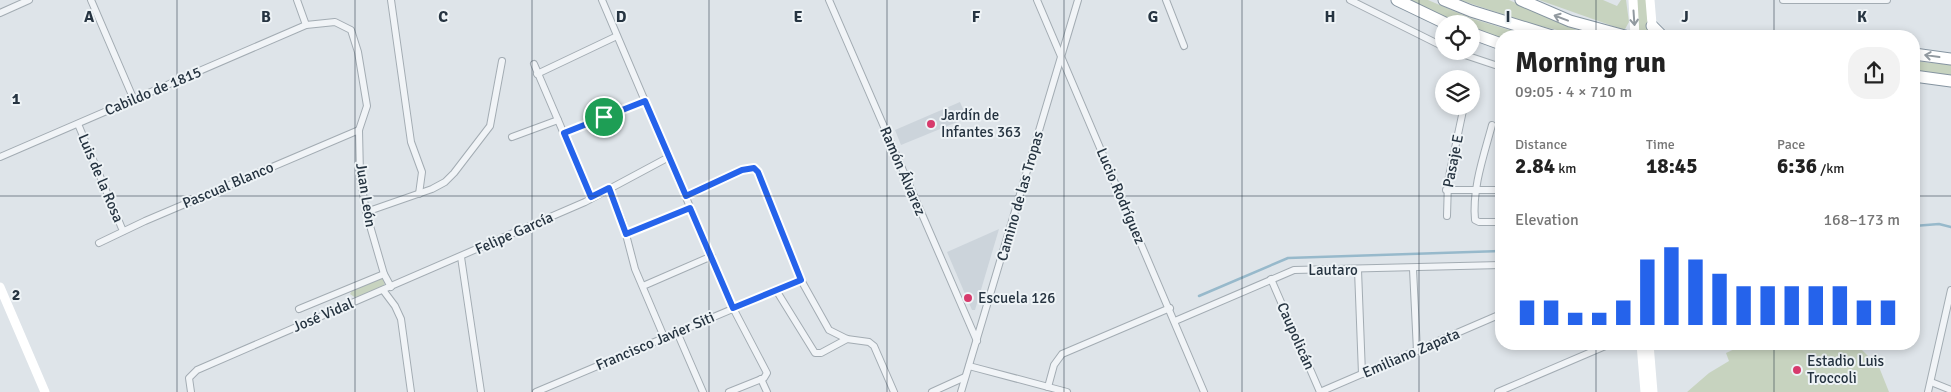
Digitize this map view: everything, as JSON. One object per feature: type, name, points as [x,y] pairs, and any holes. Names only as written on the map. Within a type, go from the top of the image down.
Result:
[{"type":"highway","points":[[1397,0],[1435,18]]},
{"type":"highway","points":[[1444,0],[1479,14],[1532,30]]},
{"type":"highway","points":[[1521,0],[1570,21],[1603,30]]},
{"type":"highway","points":[[1480,36],[1495,42]]},
{"type":"highway","points":[[1920,55],[1951,59]]},
{"type":"highway","points":[[1920,77],[1951,81]]},
{"type":"street","points":[[0,13],[29,0]]},
{"type":"street","points":[[91,0],[134,100]]},
{"type":"street","points":[[297,0],[306,25]]},
{"type":"street","points":[[391,0],[411,142],[422,172],[419,194]]},
{"type":"street","points":[[602,0],[733,308],[767,373],[761,379],[729,392]]},
{"type":"street","name":"Ramón Álvarez","points":[[829,0],[977,341]]},
{"type":"street","name":"Lucio Rodríguez","points":[[1037,0],[1170,308],[1204,392]]},
{"type":"street","name":"Camino de las Tropas","points":[[961,392],[1078,0]]},
{"type":"street","points":[[1166,0],[1184,46]]},
{"type":"street","points":[[1350,0],[1435,42]]},
{"type":"street","points":[[1633,0],[1635,30]]},
{"type":"street","points":[[1650,0],[1652,30]]},
{"type":"street","points":[[1783,0],[1887,0]]},
{"type":"street","name":"Juan León","points":[[306,25],[335,22],[348,28],[353,33],[367,106],[359,130],[360,175],[366,212],[384,274],[391,287]]},
{"type":"street","name":"Cabildo de 1815","points":[[0,157],[306,25]]},
{"type":"street","points":[[537,74],[617,36]]},
{"type":"street","points":[[1480,60],[1495,65]]},
{"type":"street","points":[[366,212],[419,194],[446,182],[490,126],[502,61]]},
{"type":"street","points":[[534,64],[591,197]]},
{"type":"street","points":[[564,133],[645,101]]},
{"type":"street","name":"Pasaje E","points":[[1447,216],[1446,190],[1462,115]]},
{"type":"street","points":[[512,137],[558,120]]},
{"type":"street","name":"Luis de la Rosa","points":[[78,124],[123,232]]},
{"type":"street","points":[[1492,125],[1476,190],[1475,220],[1479,222],[1495,222]]},
{"type":"street","name":"Pascual Blanco","points":[[99,243],[359,130]]},
{"type":"street","name":"Felipe García","points":[[481,392],[461,257],[585,202],[591,197],[669,157]]},
{"type":"street","points":[[686,196],[742,170],[754,168],[758,172],[801,280],[830,332],[847,339],[869,342],[874,346],[894,392]]},
{"type":"street","points":[[609,188],[626,234],[635,269],[644,286],[664,337]]},
{"type":"street","points":[[1446,190],[1495,190]]},
{"type":"street","points":[[626,234],[690,208]]},
{"type":"street","points":[[644,286],[712,256]]},
{"type":"street","name":"José Vidal","points":[[191,392],[188,378],[197,370],[461,257]]},
{"type":"street","name":"Lautaro","points":[[1175,321],[1294,270],[1413,269],[1495,265]]},
{"type":"street","points":[[1413,269],[1417,351]]},
{"type":"street","points":[[1358,270],[1362,374]]},
{"type":"street","name":"José Vidal","points":[[300,309],[384,274]]},
{"type":"street","name":"Francisco Javier Siti","points":[[536,392],[801,280]]},
{"type":"street","name":"Caupolicán","points":[[1271,280],[1320,392]]},
{"type":"street","points":[[0,287],[45,392]]},
{"type":"street","points":[[383,290],[395,306],[401,319],[411,392]]},
{"type":"street","points":[[776,290],[815,353],[821,353],[847,339]]},
{"type":"street","points":[[1928,392],[1951,290]]},
{"type":"street","points":[[1048,387],[1054,365],[1062,354],[1170,308]]},
{"type":"street","name":"Emiliano Zapata","points":[[1320,392],[1495,317]]},
{"type":"street","points":[[677,332],[703,392]]},
{"type":"street","points":[[1498,392],[1596,350]]},
{"type":"street","points":[[1642,350],[1648,391]]},
{"type":"street","points":[[1648,391],[1649,350]]},
{"type":"street","points":[[969,366],[1067,392]]},
{"type":"street","points":[[932,392],[965,377]]},
{"type":"street","points":[[761,379],[767,392]]},
{"type":"street","points":[[1931,382],[1951,390]]},
{"type":"shaded area","name":"Jardín de Infantes 363","points":[[960,102],[967,118],[901,145],[895,130]]},
{"type":"shaded area","points":[[999,229],[975,310],[972,310],[947,252]]},
{"type":"green space","points":[[1406,0],[1428,0],[1463,15],[1440,15]]},
{"type":"green space","points":[[1460,0],[1509,0],[1577,30],[1557,30],[1532,24]]},
{"type":"green space","points":[[1539,0],[1603,0],[1617,6],[1621,0],[1626,0],[1629,22],[1625,29],[1621,29]]},
{"type":"green space","points":[[1636,0],[1647,0],[1650,30],[1639,30]]},
{"type":"green space","points":[[1480,21],[1509,30],[1495,30],[1495,36],[1480,31]]},
{"type":"green space","points":[[1920,62],[1951,65],[1951,75],[1920,72]]},
{"type":"green space","points":[[382,278],[386,281],[383,287],[356,298],[350,294],[353,289]]},
{"type":"green space","name":"Estadio Luis Troccoli","points":[[1732,350],[1862,350],[1879,367],[1889,392],[1687,392],[1709,373],[1729,361],[1726,353]]},
{"type":"waterway","points":[[1920,226],[1939,224],[1951,227]]},
{"type":"waterway","points":[[1199,296],[1288,258],[1495,251]]},
{"type":"place","name":"Jardín de Infantes 363","points":[[931,124]]},
{"type":"place","name":"Escuela 126","points":[[968,298]]},
{"type":"place","name":"Estadio Luis Troccoli","points":[[1797,370]]},
{"type":"route","points":[[645,101],[686,196],[742,170],[753,167],[758,172],[801,280],[733,308],[690,208],[626,234],[609,188],[591,197],[564,133],[604,117],[645,101]]}]
